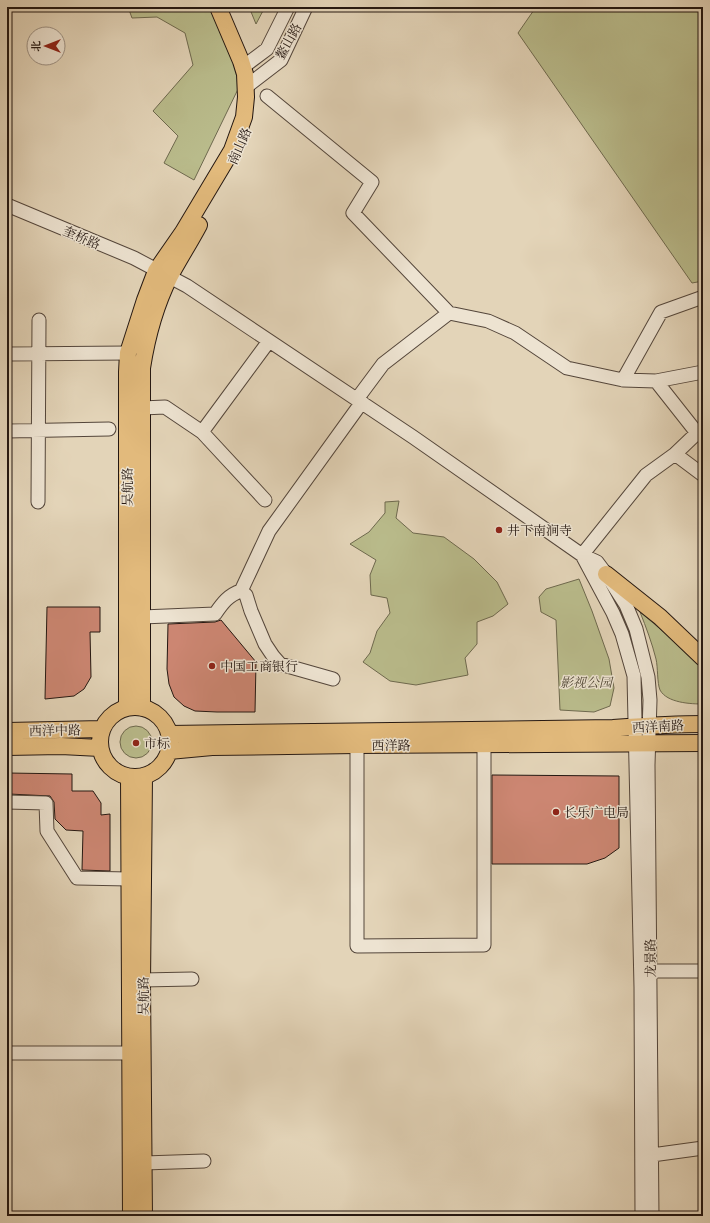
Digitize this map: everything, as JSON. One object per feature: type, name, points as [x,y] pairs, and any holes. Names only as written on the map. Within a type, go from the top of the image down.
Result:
[{"type":"main road","name":"南山路","points":[[218,7],[246,64]]},
{"type":"main road","name":"南山路","points":[[163,274],[237,154],[253,114],[254,101],[246,64],[226,7]]},
{"type":"main road","name":"吴航路","points":[[142,708],[135,664],[127,372],[128,353],[145,300],[163,274]]},
{"type":"main road","name":"吴航路","points":[[126,708],[135,664],[142,616],[142,368],[145,345],[158,305],[163,274]]},
{"type":"main road","points":[[606,574],[660,616],[703,658]]},
{"type":"main road","points":[[126,708],[142,708],[152,711],[160,717],[166,725],[169,734],[169,751],[166,760],[153,773],[136,777],[118,774],[103,758],[100,748],[102,729],[110,717],[118,711],[126,708]]},
{"type":"main road","name":"西洋南路","points":[[613,728],[674,724],[703,724]]},
{"type":"main road","name":"西洋路","points":[[169,751],[212,740],[613,728]]},
{"type":"main road","name":"西洋中路","points":[[7,731],[102,729]]},
{"type":"main road","points":[[37,730],[37,748]]},
{"type":"main road","name":"西洋路","points":[[169,734],[212,740],[358,745],[614,744]]},
{"type":"main road","name":"西洋南路","points":[[614,744],[703,743]]},
{"type":"main road","name":"西洋中路","points":[[7,747],[37,748],[61,746],[100,748]]},
{"type":"main road","name":"吴航路","points":[[136,777],[142,980],[144,1216]]},
{"type":"main road","name":"吴航路","points":[[131,1216],[129,878],[137,841]]},
{"type":"street","name":"鳌山路","points":[[246,64],[267,50],[288,7]]},
{"type":"street","name":"鳌山路","points":[[250,84],[280,60],[306,7]]},
{"type":"street","points":[[267,96],[372,182],[353,212],[449,313],[488,321],[515,333],[567,368],[623,380],[656,381],[703,372]]},
{"type":"street","name":"奎桥路","points":[[7,206],[134,258],[193,290],[359,401]]},
{"type":"street","points":[[623,380],[661,312],[703,297]]},
{"type":"street","points":[[142,616],[215,614],[232,594],[241,591],[269,531],[383,364],[449,313]]},
{"type":"street","points":[[38,502],[39,320]]},
{"type":"street","points":[[202,432],[269,341]]},
{"type":"street","points":[[7,354],[128,353]]},
{"type":"street","points":[[643,727],[630,657],[613,613],[582,555],[646,475],[676,454],[697,433],[656,381]]},
{"type":"street","name":"龙景路","points":[[359,401],[582,555],[597,562],[626,605],[636,629],[648,677],[650,700],[643,727],[641,987],[642,1216]]},
{"type":"street","points":[[142,408],[165,407],[202,432],[265,500]]},
{"type":"street","points":[[7,431],[109,429]]},
{"type":"street","points":[[676,454],[703,475]]},
{"type":"street","points":[[241,591],[246,595],[265,644],[280,664],[333,678]]},
{"type":"street","name":"龙景路","points":[[643,743],[651,971],[652,1216]]},
{"type":"street","points":[[358,745],[357,946],[484,945],[484,745]]},
{"type":"street","points":[[7,802],[46,803],[47,831],[77,878],[129,878]]},
{"type":"street","points":[[651,971],[703,971]]},
{"type":"street","points":[[142,980],[192,979]]},
{"type":"street","points":[[7,1053],[130,1053]]},
{"type":"street","points":[[652,1155],[703,1148]]},
{"type":"street","points":[[144,1163],[204,1161]]},
{"type":"green space","points":[[128,7],[213,7],[237,65],[240,85],[194,180],[164,163],[178,136],[153,111],[193,65],[185,33],[157,17],[132,18]]},
{"type":"green space","points":[[249,7],[265,7],[256,24]]},
{"type":"green space","points":[[536,7],[703,7],[703,281],[692,283],[518,33]]},
{"type":"green space","points":[[399,501],[396,518],[413,533],[444,537],[474,559],[497,582],[508,604],[493,616],[477,622],[477,644],[465,658],[468,675],[416,685],[390,681],[363,662],[370,653],[377,631],[390,613],[387,598],[371,595],[370,575],[376,560],[350,544],[369,532],[385,513],[385,502]]},
{"type":"green space","name":"影视公园","points":[[579,579],[609,659],[614,688],[610,706],[594,712],[560,710],[556,620],[541,612],[539,597],[546,589]]},
{"type":"green space","points":[[640,612],[677,643],[703,669],[703,704],[680,702],[668,698],[660,690],[656,659]]},
{"type":"green space","points":[[133,726],[139,726],[149,733],[152,742],[151,748],[145,755],[139,758],[133,758],[123,751],[120,745],[120,739],[127,729]]},
{"type":"building","points":[[47,607],[100,607],[100,632],[90,632],[91,677],[84,689],[74,696],[45,699]]},
{"type":"building","name":"中国工商银行","points":[[221,620],[256,662],[255,712],[195,711],[184,706],[174,697],[169,684],[167,669],[168,624],[215,622]]},
{"type":"building","points":[[8,773],[72,774],[72,791],[93,791],[101,803],[101,815],[110,814],[110,871],[82,870],[83,831],[66,830],[55,819],[54,802],[50,796],[9,794]]},
{"type":"building","name":"长乐广电局","points":[[492,775],[619,776],[619,848],[605,858],[587,864],[492,864]]},
{"type":"place","name":"井下南涧寺","points":[[499,530]]},
{"type":"place","name":"中国工商银行","points":[[212,666]]},
{"type":"place","name":"市标","points":[[136,743]]},
{"type":"place","name":"长乐广电局","points":[[556,812]]}]
